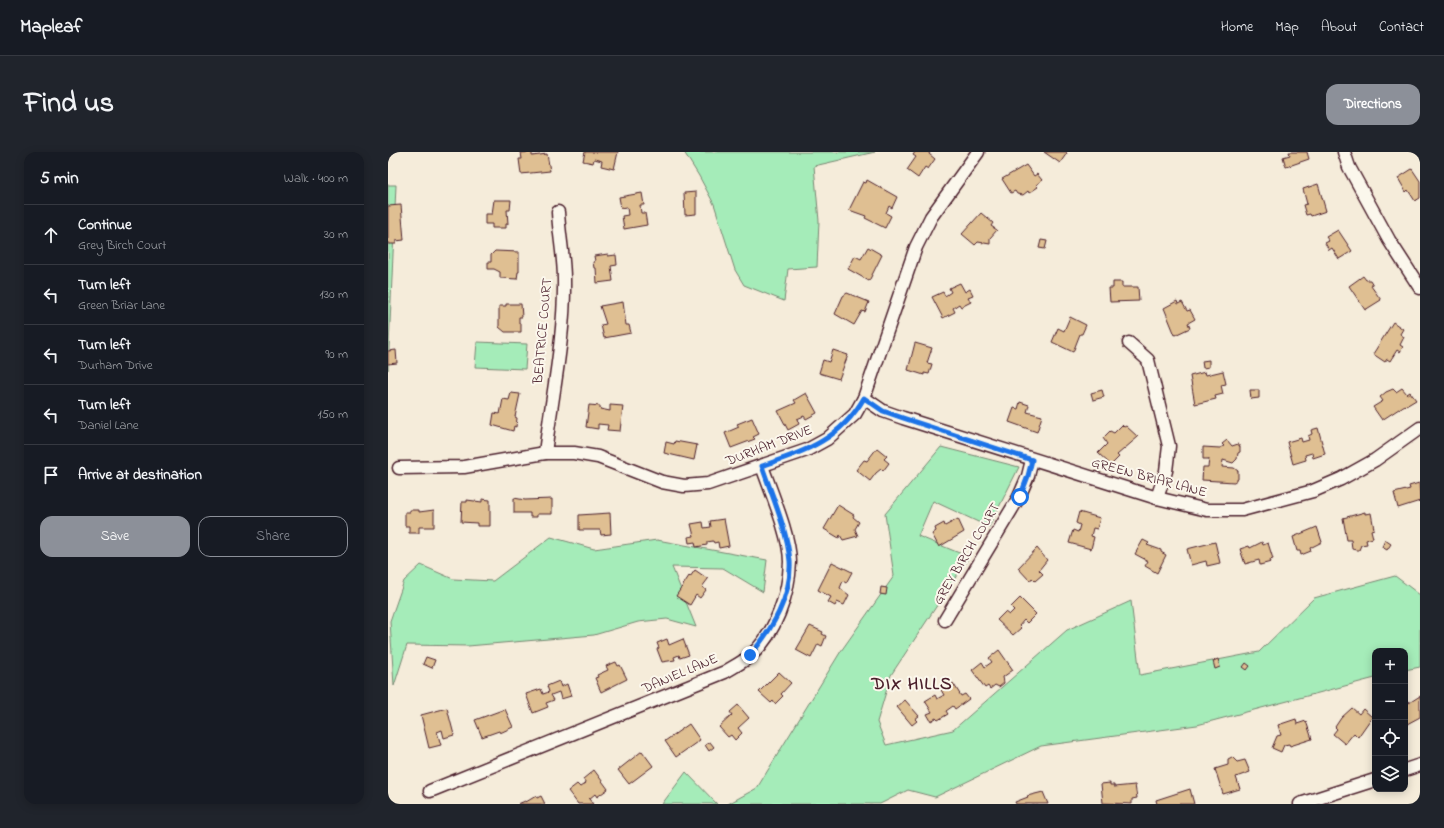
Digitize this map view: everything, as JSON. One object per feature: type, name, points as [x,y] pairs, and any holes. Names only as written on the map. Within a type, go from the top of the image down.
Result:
[{"type":"street","name":"DURHAM DRIVE","points":[[399,468],[464,467],[545,453],[574,453],[598,457],[662,482],[684,486],[708,484],[807,450],[827,439],[854,414],[864,398],[916,247],[931,216],[978,152]]},
{"type":"street","points":[[1344,152],[1349,167],[1389,240],[1420,288]]},
{"type":"street","name":"BEATRICE COURT","points":[[545,453],[559,354],[563,299],[564,279],[558,212]]},
{"type":"street","points":[[1129,343],[1148,360],[1169,446],[1166,471],[1157,498]]},
{"type":"street","name":"GREEN BRIAR LANE","points":[[864,398],[883,411],[903,418],[1032,460],[1157,498],[1207,510],[1242,510],[1313,492],[1341,479],[1375,460],[1420,428]]},
{"type":"street","name":"GREY BIRCH COURT","points":[[945,620],[1020,497],[1032,460]]},
{"type":"street","name":"DANIEL LANE","points":[[430,791],[725,672],[750,656],[767,636],[778,614],[786,588],[790,562],[785,538],[762,466]]},
{"type":"street","points":[[1408,769],[1420,765]]},
{"type":"street","points":[[1300,804],[1372,781]]},
{"type":"green space","points":[[684,152],[875,152],[814,166],[819,221],[817,267],[788,269],[784,301],[744,285],[735,270],[714,204]]},
{"type":"green space","points":[[388,185],[396,185],[388,370]]},
{"type":"green space","points":[[477,342],[527,344],[525,369],[475,367]]},
{"type":"green space","points":[[941,447],[1019,467],[989,527],[933,501],[918,536],[969,557],[891,675],[877,722],[886,745],[953,730],[1067,630],[1131,601],[1140,675],[1259,652],[1314,598],[1395,576],[1420,595],[1420,667],[1408,669],[1408,648],[1372,648],[1372,679],[1197,725],[1041,746],[935,797],[908,790],[880,804],[728,804],[757,788],[841,651],[894,576],[885,514]]},
{"type":"green space","points":[[551,537],[594,549],[657,540],[767,560],[763,592],[723,568],[672,567],[696,627],[667,619],[638,622],[594,635],[468,646],[407,645],[394,686],[390,621],[404,581],[421,565],[453,579],[493,581]]},
{"type":"green space","points":[[686,772],[717,804],[662,804]]},
{"type":"building","points":[[532,152],[532,156],[547,154],[550,171],[521,174],[519,159],[522,159],[521,153]]},
{"type":"building","points":[[585,152],[618,152],[614,169],[601,166],[602,161],[594,159],[593,163],[583,161]]},
{"type":"building","points":[[915,152],[930,152],[929,154],[935,159],[928,169],[925,167],[918,178],[907,170],[916,157],[913,155]]},
{"type":"building","points":[[1044,152],[1066,152],[1067,153],[1060,163]]},
{"type":"building","points":[[1289,152],[1307,152],[1309,159],[1286,167],[1283,157],[1290,155]]},
{"type":"building","points":[[1026,165],[1034,176],[1037,174],[1042,180],[1036,185],[1038,187],[1029,193],[1028,191],[1023,195],[1017,194],[1015,191],[1011,193],[1002,179]]},
{"type":"building","points":[[1412,169],[1420,181],[1420,198],[1415,201],[1408,190],[1406,192],[1398,178]]},
{"type":"building","points":[[867,180],[897,197],[892,208],[889,206],[886,213],[891,216],[885,228],[865,218],[866,216],[849,210],[863,182],[866,183]]},
{"type":"building","points":[[1318,184],[1326,211],[1311,216],[1310,214],[1306,215],[1303,205],[1307,204],[1303,189]]},
{"type":"building","points":[[696,192],[696,214],[685,215],[684,193]]},
{"type":"building","points":[[642,193],[644,205],[640,205],[641,213],[645,213],[647,225],[624,229],[622,216],[628,215],[627,207],[621,208],[619,197]]},
{"type":"building","points":[[494,200],[511,200],[510,210],[507,210],[508,224],[506,224],[506,228],[492,228],[492,224],[485,224],[485,214],[492,214]]},
{"type":"building","points":[[401,205],[404,240],[396,241],[396,244],[388,244],[388,206]]},
{"type":"building","points":[[981,213],[993,223],[991,226],[997,230],[990,238],[990,244],[978,242],[975,245],[962,234]]},
{"type":"building","points":[[1338,230],[1352,251],[1339,259],[1332,248],[1329,250],[1325,243],[1329,241],[1326,237]]},
{"type":"building","points":[[1041,240],[1047,241],[1045,249],[1039,248]]},
{"type":"building","points":[[868,247],[882,255],[869,281],[848,269],[855,256],[861,259]]},
{"type":"building","points":[[495,251],[519,252],[519,272],[517,279],[500,278],[500,272],[494,269],[488,269],[488,262],[491,262],[491,255]]},
{"type":"building","points":[[608,254],[608,256],[616,255],[617,265],[611,266],[613,281],[597,283],[596,268],[594,268],[593,262],[595,261],[594,256]]},
{"type":"building","points":[[1363,276],[1366,280],[1370,280],[1373,285],[1371,286],[1381,300],[1365,310],[1349,286]]},
{"type":"building","points":[[1113,282],[1122,282],[1122,287],[1138,287],[1139,301],[1110,302],[1109,288],[1113,288]]},
{"type":"building","points":[[960,283],[965,292],[970,289],[973,295],[968,297],[971,302],[961,307],[959,304],[953,308],[955,312],[943,318],[932,297],[943,292],[945,296],[951,292],[949,288]]},
{"type":"building","points":[[847,293],[869,302],[865,312],[862,311],[854,325],[835,314],[843,296]]},
{"type":"building","points":[[1177,301],[1178,304],[1182,302],[1187,311],[1190,310],[1195,319],[1188,323],[1190,328],[1175,335],[1164,308]]},
{"type":"building","points":[[623,302],[626,325],[629,325],[631,333],[604,338],[601,325],[606,324],[600,306]]},
{"type":"building","points":[[506,304],[521,304],[522,317],[519,317],[519,324],[521,324],[521,332],[505,332],[499,327],[499,306],[506,306]]},
{"type":"building","points":[[1070,317],[1086,325],[1082,334],[1080,334],[1073,352],[1052,342],[1058,328],[1064,331]]},
{"type":"building","points":[[1393,322],[1403,329],[1400,334],[1404,337],[1400,345],[1403,347],[1400,352],[1397,350],[1390,361],[1387,359],[1385,362],[1373,354]]},
{"type":"building","points":[[915,343],[932,348],[927,363],[932,364],[929,374],[924,373],[924,375],[908,370]]},
{"type":"building","points":[[396,350],[397,363],[388,364],[388,351]]},
{"type":"building","points":[[833,350],[848,355],[839,379],[819,373],[823,360],[829,362]]},
{"type":"building","points":[[1209,360],[1209,367],[1203,368],[1202,361]]},
{"type":"building","points":[[1223,371],[1226,384],[1221,385],[1223,394],[1215,396],[1216,399],[1195,404],[1190,376],[1205,372],[1206,375]]},
{"type":"building","points":[[1402,388],[1407,394],[1410,392],[1416,400],[1406,406],[1405,405],[1382,420],[1373,407],[1383,401],[1380,397],[1386,392],[1393,389],[1396,392]]},
{"type":"building","points":[[1102,390],[1104,397],[1093,400],[1091,393]]},
{"type":"building","points":[[1250,390],[1259,390],[1259,398],[1251,399]]},
{"type":"building","points":[[511,393],[520,394],[515,417],[517,418],[516,427],[514,426],[513,431],[492,425],[494,413],[500,414],[503,399],[509,400]]},
{"type":"building","points":[[806,393],[817,413],[806,419],[804,416],[797,419],[799,424],[788,430],[778,411],[796,403],[794,400]]},
{"type":"building","points":[[1020,402],[1029,405],[1027,412],[1042,416],[1037,432],[1009,422],[1014,408],[1018,409]]},
{"type":"building","points":[[589,405],[600,406],[600,409],[610,411],[610,405],[623,406],[620,431],[607,430],[608,425],[598,424],[598,429],[586,427]]},
{"type":"building","points":[[752,418],[759,434],[753,437],[755,439],[731,448],[725,433],[739,427],[737,424]]},
{"type":"building","points":[[1122,425],[1124,427],[1126,426],[1138,437],[1117,455],[1119,457],[1111,465],[1098,453],[1107,444],[1103,438],[1110,431],[1114,433]]},
{"type":"building","points":[[1318,428],[1325,454],[1313,458],[1312,453],[1305,455],[1306,460],[1293,464],[1287,442],[1301,438],[1302,442],[1309,440],[1308,436],[1312,434],[1311,430]]},
{"type":"building","points":[[1227,440],[1232,446],[1238,444],[1240,447],[1240,452],[1238,453],[1237,459],[1233,463],[1223,460],[1222,467],[1234,468],[1238,471],[1238,479],[1234,482],[1202,480],[1203,467],[1208,467],[1209,459],[1203,459],[1203,447],[1220,448],[1224,446],[1222,444]]},
{"type":"building","points":[[675,441],[697,445],[694,460],[664,453],[666,442],[674,444]]},
{"type":"building","points":[[877,448],[887,456],[884,459],[889,463],[883,471],[881,469],[876,473],[870,481],[856,470],[864,460],[867,461]]},
{"type":"building","points":[[1419,483],[1420,501],[1398,508],[1394,493],[1410,489],[1409,486]]},
{"type":"building","points":[[514,498],[525,500],[552,499],[552,514],[537,514],[537,517],[530,517],[530,513],[514,513]]},
{"type":"building","points":[[482,499],[490,500],[490,526],[477,526],[477,523],[461,522],[462,502],[467,502],[467,500],[482,502]]},
{"type":"building","points":[[838,505],[854,515],[853,517],[859,522],[855,529],[858,536],[843,540],[840,535],[839,538],[824,529]]},
{"type":"building","points":[[410,510],[419,510],[419,512],[434,510],[434,527],[419,527],[419,533],[409,533],[409,526],[405,526],[405,512],[410,512]]},
{"type":"building","points":[[1079,512],[1100,518],[1097,529],[1093,528],[1091,536],[1094,537],[1091,549],[1069,543],[1073,530],[1078,532],[1080,525],[1076,523]]},
{"type":"building","points":[[1365,512],[1365,514],[1371,513],[1374,529],[1371,530],[1373,538],[1366,540],[1367,544],[1361,545],[1359,550],[1352,549],[1351,540],[1347,540],[1343,518]]},
{"type":"building","points":[[610,513],[611,534],[601,535],[600,530],[579,530],[579,515]]},
{"type":"building","points":[[724,519],[729,546],[719,548],[718,542],[714,543],[713,541],[707,542],[707,545],[696,547],[695,542],[689,543],[688,537],[694,536],[691,524],[703,522],[704,528],[711,527],[710,521]]},
{"type":"building","points":[[958,519],[964,532],[939,547],[932,534],[936,531],[935,528],[944,523],[945,526]]},
{"type":"building","points":[[1317,527],[1322,542],[1310,548],[1311,551],[1301,555],[1300,551],[1297,551],[1293,537]]},
{"type":"building","points":[[1143,540],[1149,543],[1147,545],[1161,550],[1161,552],[1166,555],[1157,573],[1145,566],[1148,561],[1135,554]]},
{"type":"building","points":[[1385,540],[1391,544],[1387,550],[1382,547]]},
{"type":"building","points":[[1215,542],[1220,563],[1207,566],[1206,561],[1191,565],[1187,549]]},
{"type":"building","points":[[1262,542],[1263,545],[1268,543],[1273,559],[1270,560],[1271,562],[1260,565],[1259,560],[1245,564],[1240,549],[1249,546],[1250,548]]},
{"type":"building","points":[[1037,548],[1047,560],[1039,570],[1043,574],[1035,581],[1032,578],[1030,581],[1018,568]]},
{"type":"building","points":[[832,562],[852,572],[846,583],[843,581],[840,588],[849,595],[844,605],[837,602],[835,606],[828,602],[831,597],[818,590]]},
{"type":"building","points":[[695,570],[708,579],[702,587],[706,590],[700,598],[696,595],[690,605],[676,596],[689,576],[690,577]]},
{"type":"building","points":[[881,587],[887,588],[886,595],[880,594]]},
{"type":"building","points":[[1020,598],[1036,614],[1027,623],[1024,620],[1019,626],[1021,628],[1013,635],[997,620],[1005,612],[1009,615],[1014,610],[1011,607]]},
{"type":"building","points":[[810,626],[823,632],[822,634],[826,636],[822,646],[818,644],[811,658],[796,650]]},
{"type":"building","points":[[667,639],[669,645],[683,639],[689,655],[680,658],[679,655],[674,657],[675,660],[662,662],[657,649],[659,648],[657,643]]},
{"type":"building","points":[[999,650],[1013,670],[1003,677],[1004,683],[999,687],[995,685],[990,689],[988,686],[985,688],[972,670],[982,662],[985,667],[992,662],[989,658]]},
{"type":"building","points":[[426,657],[435,660],[432,668],[423,664]]},
{"type":"building","points":[[1218,659],[1220,667],[1215,669],[1213,661]]},
{"type":"building","points":[[616,662],[618,666],[620,665],[627,679],[601,692],[595,678],[598,677],[597,675],[608,670],[606,666]]},
{"type":"building","points":[[1246,663],[1250,666],[1247,670],[1243,667]]},
{"type":"building","points":[[779,672],[791,683],[781,694],[783,696],[775,704],[773,701],[771,703],[759,692]]},
{"type":"building","points":[[559,681],[561,687],[567,684],[571,696],[561,699],[559,692],[551,695],[554,700],[546,703],[548,707],[533,713],[526,694],[541,689],[543,694],[549,692],[547,686]]},
{"type":"building","points":[[953,683],[961,696],[965,694],[969,699],[955,709],[953,706],[946,711],[948,714],[938,720],[936,718],[931,721],[927,714],[932,712],[925,701],[935,695],[937,699],[944,695],[941,690]]},
{"type":"building","points":[[1420,696],[1420,717],[1408,723],[1408,701],[1409,703]]},
{"type":"building","points":[[905,700],[919,716],[915,719],[917,721],[912,725],[897,707]]},
{"type":"building","points":[[738,705],[749,718],[738,728],[742,733],[735,740],[731,735],[728,737],[719,727],[732,715],[730,712]]},
{"type":"building","points":[[447,708],[454,735],[444,738],[442,730],[437,732],[441,745],[429,748],[421,715]]},
{"type":"building","points":[[1352,708],[1359,714],[1363,709],[1372,717],[1358,737],[1354,733],[1345,744],[1333,734],[1337,729],[1335,727],[1341,718]]},
{"type":"building","points":[[505,709],[513,727],[500,733],[499,731],[482,737],[475,720]]},
{"type":"building","points":[[1296,719],[1297,724],[1306,721],[1312,739],[1290,746],[1289,744],[1284,745],[1281,752],[1272,748],[1277,736],[1281,735],[1278,725]]},
{"type":"building","points":[[689,724],[700,740],[676,757],[665,741]]},
{"type":"building","points":[[710,742],[714,747],[709,751],[705,745]]},
{"type":"building","points":[[642,751],[653,766],[629,784],[618,770]]},
{"type":"building","points":[[1232,757],[1237,762],[1245,760],[1250,772],[1236,777],[1240,789],[1223,794],[1215,769],[1228,765],[1228,759]]},
{"type":"building","points":[[594,770],[608,789],[597,797],[595,794],[589,799],[593,804],[578,804],[568,791],[577,784],[580,787],[586,783],[583,779]]},
{"type":"building","points":[[1110,783],[1110,785],[1114,785],[1114,787],[1135,785],[1137,798],[1132,799],[1132,804],[1103,803],[1101,784]]},
{"type":"building","points":[[1190,789],[1194,804],[1157,804],[1156,800]]},
{"type":"building","points":[[1043,792],[1048,804],[1016,804],[1015,802],[1028,797],[1027,796]]},
{"type":"building","points":[[536,796],[537,798],[541,796],[545,804],[518,804],[525,801],[526,802]]},
{"type":"district","name":"DIX HILLS","points":[[912,685]]},
{"type":"route","points":[[750,655],[767,636],[778,614],[786,588],[790,562],[785,538],[762,466],[807,450],[827,439],[841,428],[854,414],[864,398],[883,411],[1032,460],[1020,497]]}]
